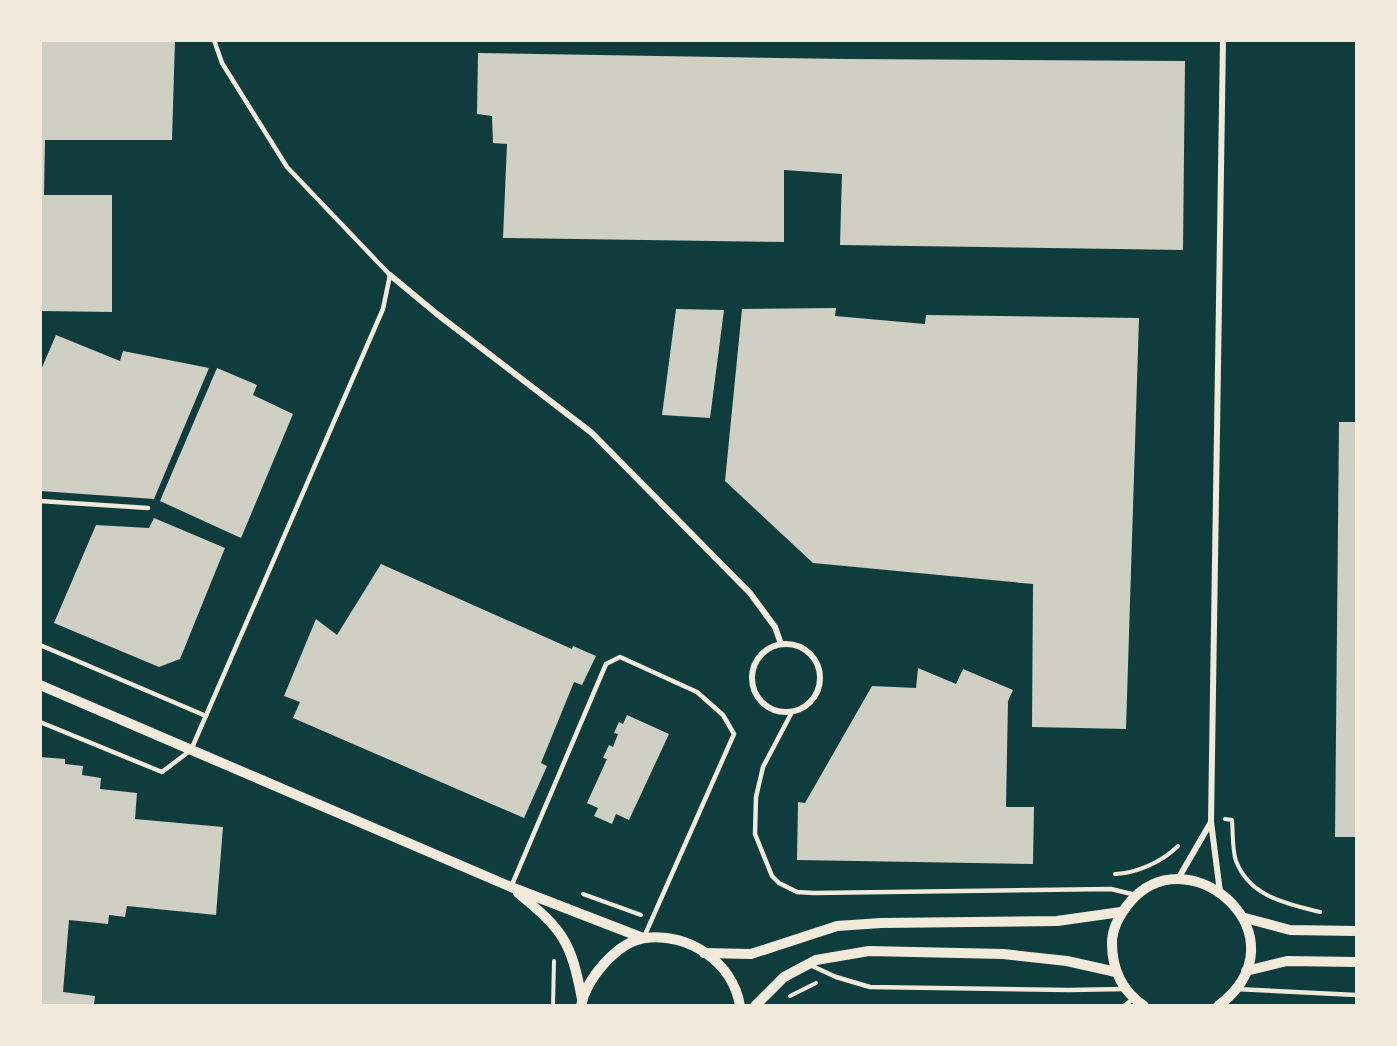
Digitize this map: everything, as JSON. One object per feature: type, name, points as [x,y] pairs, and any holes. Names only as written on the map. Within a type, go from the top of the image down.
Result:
[{"type":"street","points":[[1220,892],[1211,820],[1223,40]]},
{"type":"street","points":[[390,275],[592,433],[750,593],[775,627],[781,644]]},
{"type":"street","points":[[781,644],[793,644],[804,649],[813,657],[820,679],[818,690],[812,700],[804,708],[792,712],[771,710],[755,694],[752,684],[751,673],[761,653],[781,644]]},
{"type":"street","points":[[40,685],[511,887],[643,938],[685,942],[720,964],[731,978],[740,1005]]},
{"type":"street","points":[[1178,879],[1211,820]]},
{"type":"street","points":[[1144,1005],[1129,1002],[1126,989],[1116,972],[1112,955],[1112,934],[1121,912],[1136,895],[1156,883],[1178,879],[1200,882],[1220,892],[1245,918],[1250,933],[1251,952],[1246,971],[1235,989],[1218,1005]]},
{"type":"street","points":[[511,887],[552,922],[564,939],[576,967],[582,1002]]},
{"type":"street","points":[[704,953],[751,954],[837,926],[881,923],[1048,922],[1121,912]]},
{"type":"street","points":[[1245,918],[1290,930],[1356,931]]},
{"type":"street","points":[[582,1002],[594,975],[608,960],[623,947],[643,938]]},
{"type":"street","points":[[755,1005],[784,977],[816,960],[869,951],[992,953],[1067,961],[1116,972]]},
{"type":"street","points":[[1246,971],[1287,961],[1356,962]]},
{"type":"lane","points":[[40,722],[162,772],[191,750],[383,309],[390,275],[287,167],[222,63],[214,40]]},
{"type":"lane","points":[[40,501],[148,508]]},
{"type":"lane","points":[[40,645],[206,716]]},
{"type":"lane","points":[[511,887],[606,664],[620,657],[697,692],[723,715],[734,734],[643,938]]},
{"type":"lane","points":[[792,712],[763,767],[756,797],[755,834],[771,876],[779,883],[797,892],[813,893],[1111,890],[1136,895]]},
{"type":"lane","points":[[808,964],[836,977],[870,987],[1126,989]]},
{"type":"lane","points":[[1235,989],[1356,995]]},
{"type":"path","points":[[1211,820],[1232,820],[1236,860],[1247,881],[1262,893],[1285,903],[1328,914]]},
{"type":"path","points":[[1110,874],[1132,873],[1171,853],[1179,846]]},
{"type":"path","points":[[574,890],[651,919]]},
{"type":"path","points":[[553,1005],[554,952]]},
{"type":"building","points":[[40,40],[175,40],[172,140],[45,140],[44,195],[112,195],[112,312],[40,311]]},
{"type":"building","points":[[478,53],[845,59],[1185,61],[1183,250],[840,245],[842,174],[784,170],[784,242],[503,238],[507,144],[493,143],[492,116],[477,114]]},
{"type":"building","points":[[836,308],[835,316],[925,324],[926,315],[1139,318],[1126,729],[1032,727],[1033,584],[813,563],[725,481],[742,309]]},
{"type":"building","points":[[676,309],[724,310],[710,418],[662,415]]},
{"type":"building","points":[[56,335],[120,361],[123,351],[209,368],[154,499],[40,491],[40,372]]},
{"type":"building","points":[[217,368],[257,385],[253,395],[293,414],[241,538],[160,501]]},
{"type":"building","points":[[1339,422],[1356,422],[1356,837],[1335,837]]},
{"type":"building","points":[[154,518],[225,548],[180,659],[159,667],[54,623],[96,525],[149,528]]},
{"type":"building","points":[[381,564],[572,649],[573,646],[596,656],[582,685],[574,682],[541,763],[547,766],[524,818],[293,718],[300,702],[284,696],[316,619],[337,635]]},
{"type":"building","points":[[918,668],[956,684],[963,669],[1013,690],[1008,701],[1006,807],[1034,807],[1033,864],[797,860],[798,802],[805,803],[872,686],[916,688]]},
{"type":"building","points":[[627,715],[669,734],[629,820],[616,814],[612,824],[594,816],[598,808],[587,803],[607,759],[603,758],[609,745],[613,747],[618,734],[614,733],[619,722],[623,724]]},
{"type":"building","points":[[40,757],[65,759],[65,764],[83,766],[82,775],[101,778],[100,789],[137,793],[135,819],[223,827],[216,915],[127,906],[125,917],[109,915],[108,924],[69,920],[63,992],[95,996],[94,1005],[40,1005]]}]
